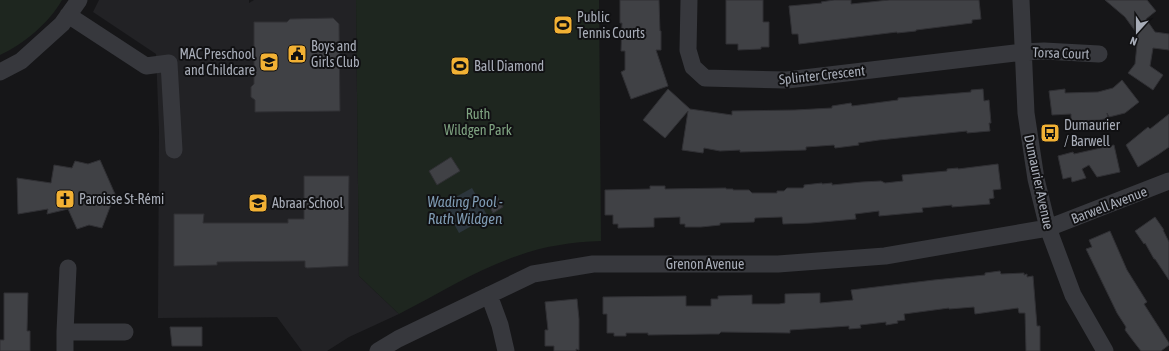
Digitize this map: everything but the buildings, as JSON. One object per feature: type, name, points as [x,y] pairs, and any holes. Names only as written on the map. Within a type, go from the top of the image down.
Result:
[{"type":"street","points":[[0,72],[21,61],[62,24],[79,0]]},
{"type":"street","name":"Splinter Crescent","points":[[689,0],[688,50],[693,67],[705,78],[787,80],[1023,52]]},
{"type":"street","name":"Dumaurier Avenue","points":[[1021,0],[1026,113],[1036,179],[1048,228],[1073,295],[1105,351]]},
{"type":"street","points":[[68,15],[146,66],[170,64],[174,150]]},
{"type":"street","name":"Torsa Court","points":[[1023,52],[1044,51],[1099,54]]},
{"type":"street","name":"Barwell Avenue","points":[[1048,228],[1168,183]]},
{"type":"street","name":"Grenon Avenue","points":[[378,351],[398,339],[533,274],[593,264],[778,264],[885,256],[1048,228]]},
{"type":"street","points":[[65,351],[68,268]]},
{"type":"street","points":[[489,295],[500,325],[506,351]]},
{"type":"street","points":[[65,332],[125,332]]},
{"type":"shaded area","points":[[99,0],[249,0],[249,3],[254,0],[356,0],[359,276],[399,314],[349,337],[327,351],[302,351],[277,317],[158,318],[159,130],[156,54],[93,12]]},
{"type":"green space","points":[[0,0],[62,0],[57,9],[43,25],[27,39],[0,55]]},
{"type":"green space","name":"Ruth Wildgen Park","points":[[356,0],[599,0],[601,241],[558,245],[517,256],[472,275],[399,314],[359,276]]},
{"type":"water","name":"Wading Pool - Ruth Wildgen","points":[[472,188],[488,217],[459,233],[443,204]]},
{"type":"place","name":"Public Tennis Courts","points":[[563,25]]},
{"type":"place","name":"Boys and Girls Club","points":[[297,54]]},
{"type":"place","name":"MAC Preschool and Childcare","points":[[269,62]]},
{"type":"place","name":"Ball Diamond","points":[[460,66]]},
{"type":"place","name":"Dumaurier / Barwell","points":[[1050,133]]},
{"type":"place","name":"Paroisse St-Rémi","points":[[65,199]]},
{"type":"place","name":"Abraar School","points":[[258,203]]}]
